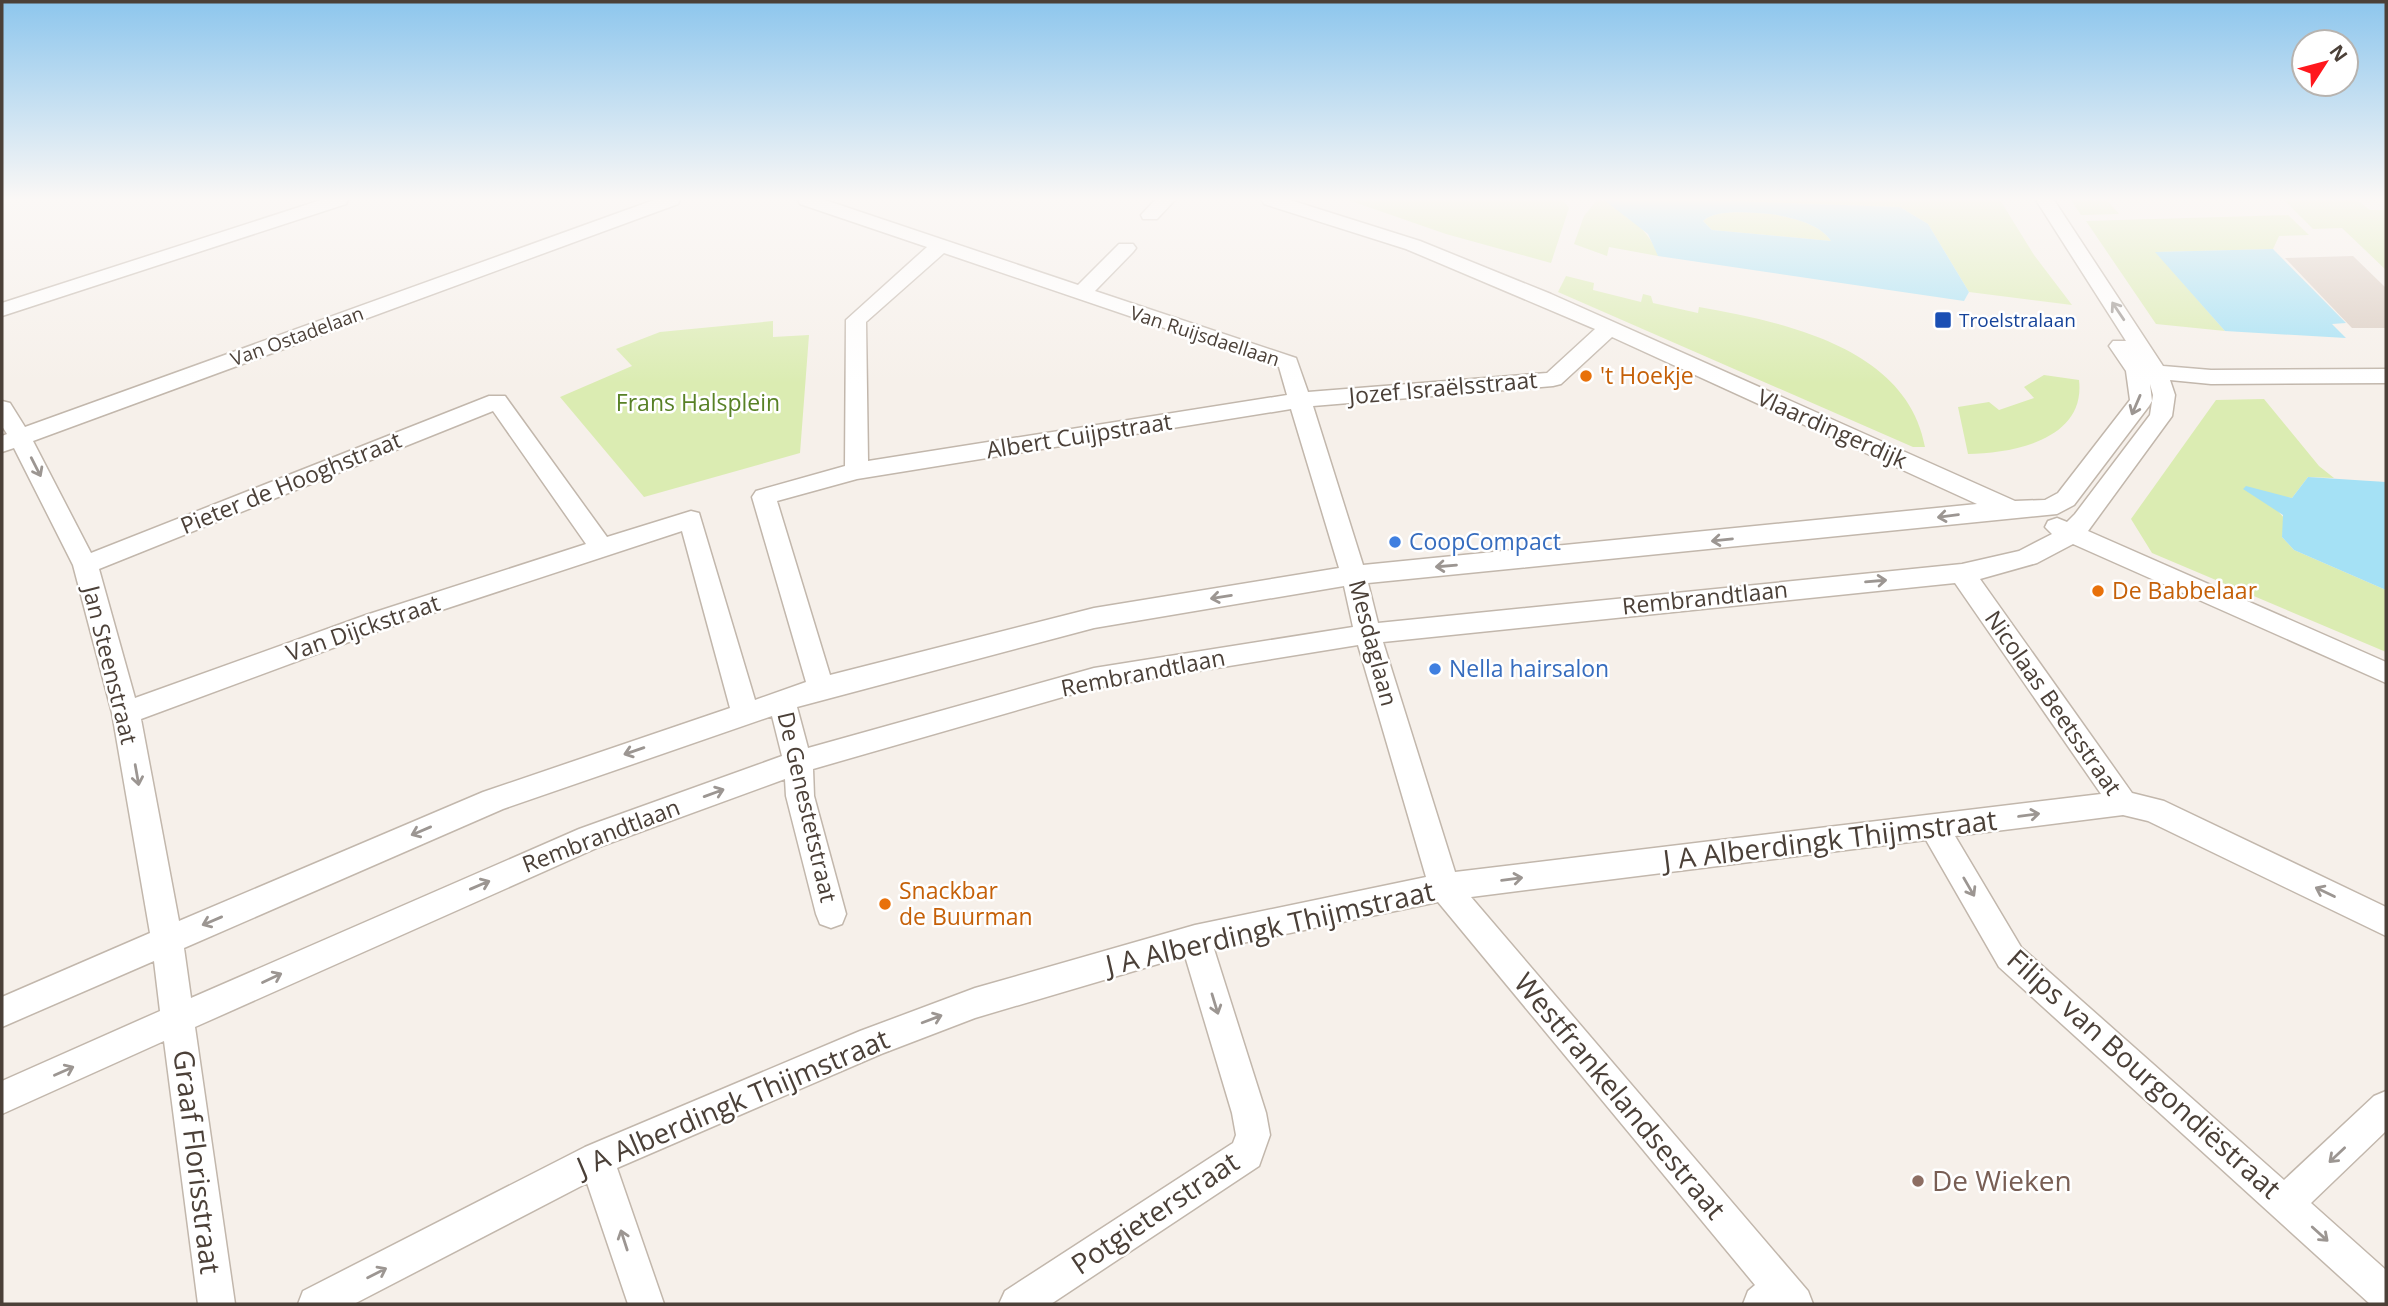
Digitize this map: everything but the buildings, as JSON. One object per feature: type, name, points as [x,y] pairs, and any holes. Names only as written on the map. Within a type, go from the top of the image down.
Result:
[{"type":"street","points":[[2,310],[152,261]]},
{"type":"street","name":"Van Ostadelaan","points":[[11,441],[504,261]]},
{"type":"street","points":[[857,471],[856,320],[923,261]]},
{"type":"street","name":"Van Ruijsdaellaan","points":[[984,261],[1288,363],[1301,400]]},
{"type":"street","points":[[1080,294],[1113,261]]},
{"type":"street","name":"Vlaardingerdijk","points":[[1452,261],[1544,298],[2016,511],[2072,533],[2386,673]]},
{"type":"street","points":[[2070,261],[2164,395],[2161,416],[2072,533]]},
{"type":"street","points":[[2081,261],[2147,372]]},
{"type":"street","name":"Jozef Israëlsstraat","points":[[1301,400],[1553,379],[1609,328]]},
{"type":"street","points":[[2147,372],[2211,377],[2386,376]]},
{"type":"street","points":[[2,1012],[493,800],[821,688],[1094,618],[1354,575],[1974,512],[2049,509],[2066,499],[2135,412],[2141,401],[2141,388],[2147,372]]},
{"type":"street","name":"Albert Cuijpstraat","points":[[857,471],[1301,400]]},
{"type":"street","name":"Mesdaglaan","points":[[1301,400],[1444,887]]},
{"type":"street","name":"Pieter de Hooghstraat","points":[[85,565],[497,401],[601,547]]},
{"type":"street","name":"Jan Steenstraat","points":[[2,408],[11,441],[85,565],[126,713],[167,940]]},
{"type":"street","name":"De Genestetstraat","points":[[821,688],[764,497],[857,471]]},
{"type":"street","name":"De Genestetstraat","points":[[601,547],[691,519],[745,713]]},
{"type":"street","name":"Rembrandtlaan","points":[[2,1098],[397,920],[589,838],[798,762],[1094,678],[1368,634],[1962,573],[2027,560],[2072,533]]},
{"type":"street","name":"Van Dijckstraat","points":[[126,713],[375,622],[601,547]]},
{"type":"street","name":"Nicolaas Beetsstraat","points":[[1962,573],[2123,803],[2154,810],[2386,922]]},
{"type":"street","name":"De Genestetstraat","points":[[782,701],[798,762],[800,796],[831,914]]},
{"type":"street","name":"J A Alberdingk Thijmstraat","points":[[316,1304],[597,1159],[872,1042],[975,1003],[1195,939],[1444,887],[2123,803]]},
{"type":"street","name":"Filips van Bourgondiëstraat","points":[[1935,828],[2010,957],[2386,1294]]},
{"type":"street","name":"Westfrankelandsestraat","points":[[1444,887],[1779,1299]]},
{"type":"street","name":"Potgieterstraat","points":[[1018,1304],[1247,1154],[1253,1135],[1249,1113],[1195,939]]},
{"type":"street","points":[[167,940],[178,1020]]},
{"type":"street","name":"Graaf Florisstraat","points":[[178,1020],[216,1304]]},
{"type":"street","points":[[2286,1203],[2386,1108]]},
{"type":"street","points":[[597,1159],[646,1304]]},
{"type":"green space","points":[[1950,261],[2039,261],[2072,305],[1969,292]]},
{"type":"green space","points":[[2113,261],[2164,261],[2225,331],[2156,324]]},
{"type":"green space","points":[[2377,261],[2386,261],[2386,270]]},
{"type":"green space","points":[[1566,276],[1594,283],[1593,290],[1641,302],[1643,294],[1651,296],[1653,303],[1698,313],[1699,307],[1732,313],[1767,321],[1837,345],[1868,363],[1894,385],[1914,413],[1925,447],[1913,447],[1558,292]]},
{"type":"green space","name":"Frans Halsplein","points":[[773,321],[773,337],[809,335],[800,453],[644,497],[560,397],[632,366],[616,349],[660,332]]},
{"type":"green space","points":[[2044,375],[2079,380],[2078,400],[2071,417],[2059,430],[2025,446],[1968,454],[1958,407],[1989,402],[1999,410],[2034,398],[2024,387]]},
{"type":"green space","points":[[2264,399],[2319,466],[2334,478],[2308,477],[2292,498],[2278,496],[2277,510],[2285,519],[2282,537],[2294,550],[2386,590],[2386,652],[2152,553],[2131,519],[2216,400]]},
{"type":"water","points":[[1692,261],[1950,261],[1969,292],[1964,301]]},
{"type":"water","points":[[2163,261],[2285,261],[2346,323],[2332,324],[2346,338],[2225,331]]},
{"type":"water","points":[[2308,477],[2386,482],[2386,590],[2294,550],[2282,537],[2283,515],[2243,489],[2246,486],[2292,498]]},
{"type":"place","name":"Troelstralaan","points":[[1943,320]]},
{"type":"place","name":"'t Hoekje","points":[[1586,376]]},
{"type":"place","name":"CoopCompact","points":[[1395,542]]},
{"type":"place","name":"De Babbelaar","points":[[2098,591]]},
{"type":"place","name":"Nella hairsalon","points":[[1435,669]]},
{"type":"place","name":"Snackbar de Buurman","points":[[885,904]]},
{"type":"place","name":"De Wieken","points":[[1918,1181]]}]
